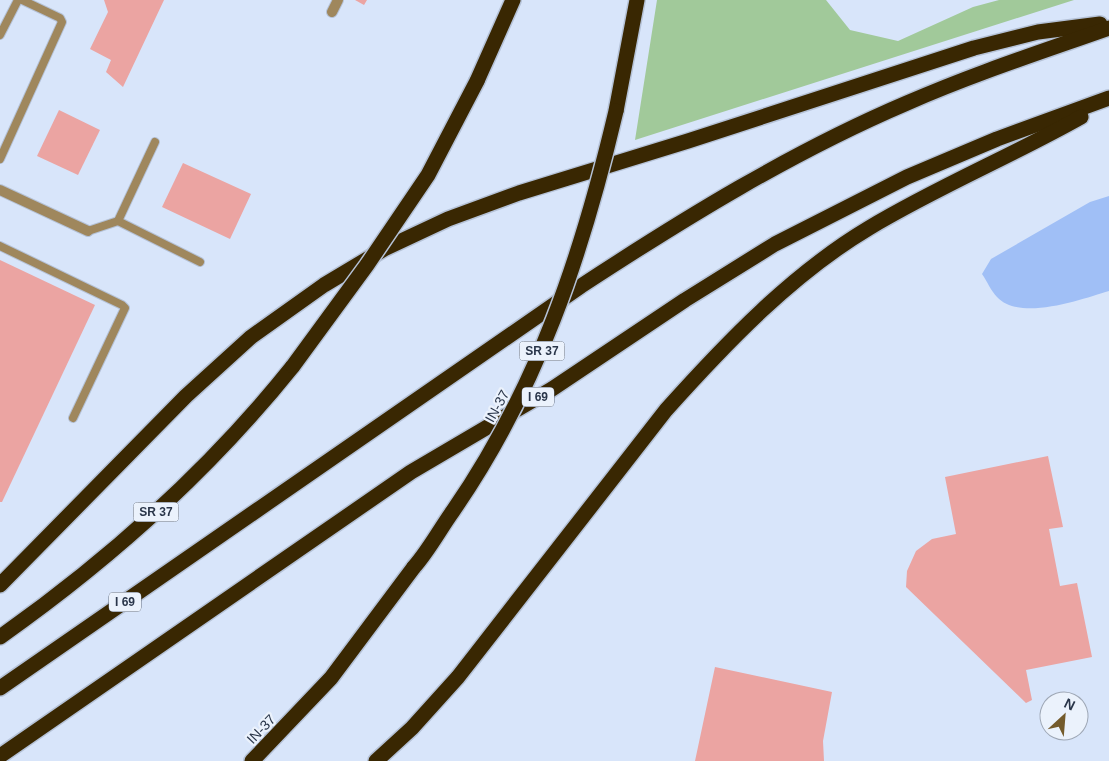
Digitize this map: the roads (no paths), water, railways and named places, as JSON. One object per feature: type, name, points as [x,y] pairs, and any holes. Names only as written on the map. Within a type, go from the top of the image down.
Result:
[{"type":"highway","name":"SR 37","points":[[0,638],[98,563],[168,501],[247,421],[293,366],[367,265],[428,175],[477,81],[513,0]]},
{"type":"highway","name":"IN-37","points":[[252,761],[331,678],[414,567],[475,479],[524,390],[549,334],[579,248],[616,111],[636,0]]},
{"type":"highway","points":[[0,585],[186,396],[251,337],[324,285],[384,249],[448,219],[519,193],[745,123],[974,48],[1038,32],[1109,23]]},
{"type":"highway","name":"I 69","points":[[0,688],[581,286],[662,233],[751,182],[905,104],[965,78],[1109,28]]},
{"type":"highway","name":"I 69","points":[[0,756],[411,472],[552,389],[685,300],[775,244],[907,177],[997,139],[1109,98]]},
{"type":"highway","points":[[376,761],[412,728],[458,677],[666,410],[699,373],[783,292],[816,265],[869,228],[1084,115],[1109,109]]},
{"type":"street","points":[[332,12],[338,0]]},
{"type":"street","points":[[0,190],[88,231]]},
{"type":"lane","points":[[0,35],[18,1],[60,18],[62,22],[4,141],[0,159]]},
{"type":"lane","points":[[118,221],[155,142]]},
{"type":"lane","points":[[88,231],[118,221],[200,262]]},
{"type":"lane","points":[[0,246],[23,255],[122,304],[125,308],[73,418]]},
{"type":"water","points":[[1109,196],[1109,291],[1068,303],[1035,308],[1020,308],[1007,304],[995,295],[982,274],[991,259],[1090,202]]}]
